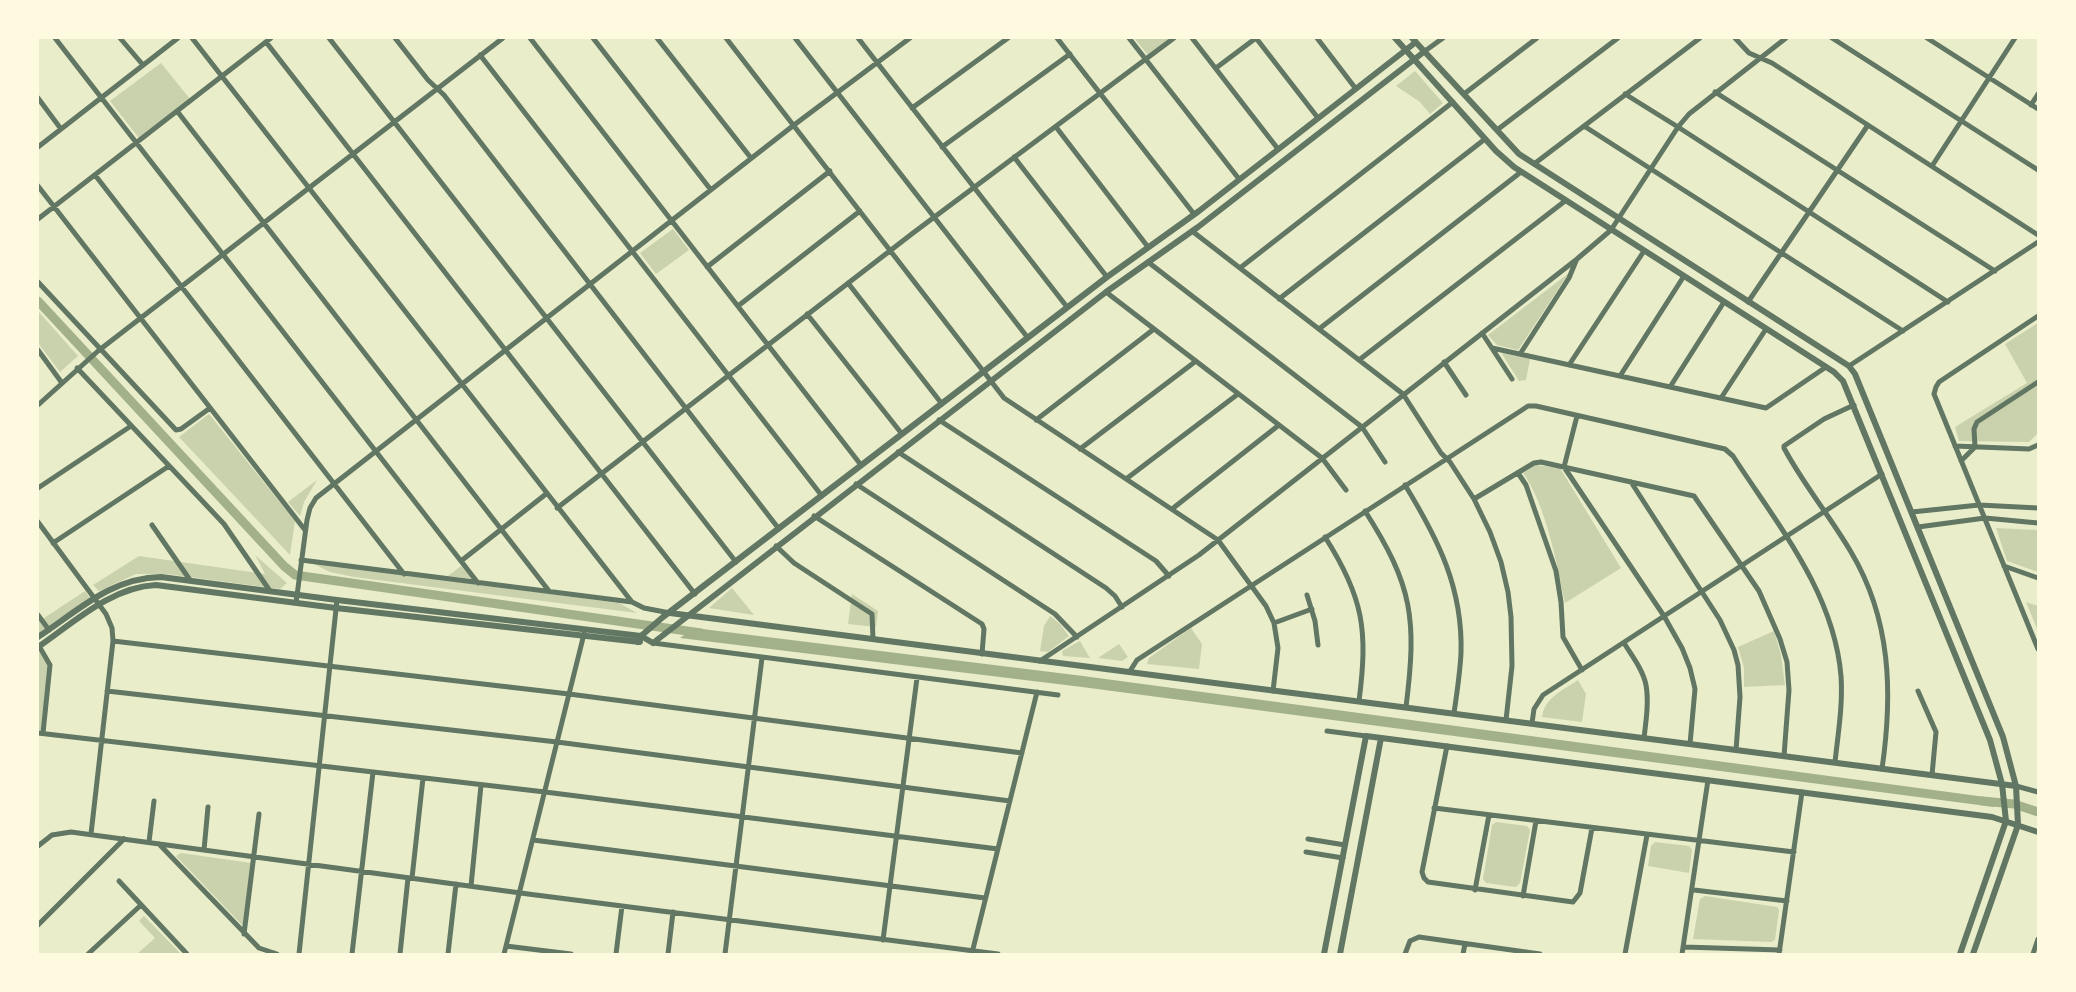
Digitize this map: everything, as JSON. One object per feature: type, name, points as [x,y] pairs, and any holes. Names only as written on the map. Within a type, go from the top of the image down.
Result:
[{"type":"street","points":[[55,38],[478,583]]},
{"type":"street","points":[[120,38],[143,65]]},
{"type":"street","points":[[38,147],[178,38]]},
{"type":"street","points":[[192,38],[632,602]]},
{"type":"street","points":[[329,38],[736,562]]},
{"type":"street","points":[[405,38],[397,40],[428,80],[438,88],[779,529]]},
{"type":"street","points":[[38,405],[99,350],[503,38]]},
{"type":"street","points":[[530,38],[861,465]]},
{"type":"street","points":[[593,38],[711,190]]},
{"type":"street","points":[[657,38],[751,158]]},
{"type":"street","points":[[726,38],[1007,400],[1218,540],[1266,606],[1274,623],[1278,648],[1273,691]]},
{"type":"street","points":[[795,38],[1028,338]]},
{"type":"street","points":[[858,38],[1067,308]]},
{"type":"street","points":[[296,603],[305,530],[313,503],[334,483],[751,158],[910,38]]},
{"type":"street","points":[[912,108],[1008,38]]},
{"type":"street","points":[[1057,38],[1194,214]]},
{"type":"street","points":[[1128,38],[1239,179]]},
{"type":"street","points":[[557,508],[891,249],[1174,38]]},
{"type":"street","points":[[1192,38],[1278,149]]},
{"type":"street","points":[[1216,69],[1256,38],[1318,118]]},
{"type":"street","points":[[1317,38],[1356,88]]},
{"type":"street","points":[[1395,38],[1485,139],[1521,172],[1841,378],[1990,740],[2002,784],[2006,821],[1960,954]]},
{"type":"street","points":[[653,643],[1106,292],[1192,231],[1443,38]]},
{"type":"street","points":[[1464,94],[1537,38]]},
{"type":"street","points":[[1497,130],[1618,38]]},
{"type":"street","points":[[1534,164],[1700,38]]},
{"type":"street","points":[[1735,38],[1746,51],[1772,63],[2038,235]]},
{"type":"street","points":[[1040,661],[1169,576],[1218,540],[1577,259],[1611,230],[1678,127],[1694,109],[1786,38]]},
{"type":"street","points":[[1832,38],[2038,170]]},
{"type":"street","points":[[1927,38],[2038,109]]},
{"type":"street","points":[[1932,166],[2015,38]]},
{"type":"street","points":[[641,636],[1107,277],[1194,214],[1406,50],[1417,39],[1425,51],[1519,154],[1849,366],[1858,381],[2003,737],[2016,786],[2018,825],[1973,954]]},
{"type":"street","points":[[38,219],[269,40],[353,153],[694,594]]},
{"type":"street","points":[[942,147],[1070,54]]},
{"type":"street","points":[[480,55],[822,496]]},
{"type":"street","points":[[1715,92],[1995,271]]},
{"type":"street","points":[[1625,94],[1948,302]]},
{"type":"street","points":[[2031,105],[2038,94]]},
{"type":"street","points":[[38,98],[61,129]]},
{"type":"street","points":[[1240,268],[1453,102]]},
{"type":"street","points":[[177,111],[549,591]]},
{"type":"street","points":[[1748,302],[1868,125]]},
{"type":"street","points":[[1584,126],[1904,331]]},
{"type":"street","points":[[1056,127],[1148,247]]},
{"type":"street","points":[[1280,299],[1485,139]]},
{"type":"street","points":[[1014,157],[1107,277]]},
{"type":"street","points":[[707,267],[830,171]]},
{"type":"street","points":[[1319,329],[1521,172]]},
{"type":"street","points":[[95,175],[404,573]]},
{"type":"street","points":[[38,186],[305,530]]},
{"type":"street","points":[[1359,360],[1565,201]]},
{"type":"street","points":[[738,306],[860,211]]},
{"type":"street","points":[[1192,231],[1403,394],[1474,499],[1495,544],[1509,600],[1512,625],[1512,666],[1506,720]]},
{"type":"street","points":[[1849,366],[2038,242]]},
{"type":"street","points":[[1569,365],[1644,251]]},
{"type":"street","points":[[1520,354],[1569,278],[1577,259]]},
{"type":"street","points":[[1148,262],[1362,427],[1385,462]]},
{"type":"street","points":[[1620,376],[1684,276]]},
{"type":"street","points":[[38,282],[176,430],[181,429],[210,408]]},
{"type":"street","points":[[848,283],[942,404]]},
{"type":"street","points":[[1106,292],[1322,458],[1346,490]]},
{"type":"street","points":[[1670,387],[1724,302]]},
{"type":"street","points":[[807,314],[902,434]]},
{"type":"street","points":[[2038,316],[1939,381],[1935,390],[1935,398],[2038,650]]},
{"type":"street","points":[[1036,420],[1154,329]]},
{"type":"street","points":[[1721,398],[1766,329]]},
{"type":"street","points":[[1482,333],[1512,379]]},
{"type":"street","points":[[1492,348],[1767,408],[1826,367]]},
{"type":"street","points":[[38,350],[62,383]]},
{"type":"street","points":[[1080,449],[1196,361]]},
{"type":"street","points":[[1444,362],[1466,395]]},
{"type":"street","points":[[80,366],[131,426],[237,540],[270,591]]},
{"type":"street","points":[[1961,461],[1975,447],[1974,429],[1977,422],[2038,382]]},
{"type":"street","points":[[1126,479],[1238,393]]},
{"type":"street","points":[[1854,405],[1824,419],[1784,447],[1849,548],[1863,574],[1881,628],[1887,657],[1889,697],[1882,769]]},
{"type":"street","points":[[1130,671],[1137,660],[1251,585],[1528,406],[1536,406],[1728,451],[1733,456],[1818,591],[1838,654],[1841,700],[1835,762]]},
{"type":"street","points":[[1577,416],[1564,466],[1664,616],[1684,653],[1693,679],[1695,699],[1690,744]]},
{"type":"street","points":[[939,420],[1156,561],[1169,576]]},
{"type":"street","points":[[1172,509],[1279,425]]},
{"type":"street","points":[[38,488],[131,426]]},
{"type":"street","points":[[1955,446],[2029,449],[2038,445]]},
{"type":"street","points":[[898,452],[1106,588],[1122,607]]},
{"type":"street","points":[[1474,499],[1534,463],[1564,466],[1695,496],[1759,591],[1785,654],[1789,702],[1784,756]]},
{"type":"street","points":[[53,543],[169,466]]},
{"type":"street","points":[[1518,472],[1526,485],[1556,571],[1563,637],[1582,670]]},
{"type":"street","points":[[1532,723],[1534,709],[1543,695],[1882,474]]},
{"type":"street","points":[[1631,482],[1702,591],[1728,636],[1738,665],[1740,696],[1736,750]]},
{"type":"street","points":[[856,484],[1055,614],[1077,637]]},
{"type":"street","points":[[1406,485],[1443,553],[1457,601],[1461,653],[1454,713]]},
{"type":"street","points":[[461,561],[546,494]]},
{"type":"street","points":[[1912,513],[1979,505],[2038,508]]},
{"type":"street","points":[[1365,511],[1393,558],[1407,599],[1413,640],[1406,707]]},
{"type":"street","points":[[814,516],[982,624],[984,629],[982,654]]},
{"type":"street","points":[[1918,527],[1984,518],[2038,523]]},
{"type":"street","points":[[38,522],[110,620],[113,641],[91,834]]},
{"type":"street","points":[[152,525],[190,580]]},
{"type":"street","points":[[1325,537],[1350,580],[1360,610],[1364,652],[1359,701]]},
{"type":"street","points":[[776,546],[794,563],[872,614],[873,639]]},
{"type":"street","points":[[301,563],[549,591],[632,602],[644,608],[669,613],[1835,762],[2016,786],[2038,792]]},
{"type":"street","points":[[2004,566],[2038,578]]},
{"type":"street","points":[[38,637],[118,584],[137,579],[161,577],[270,591],[298,591],[337,600],[585,632]]},
{"type":"street","points":[[998,849],[545,792],[40,733],[50,666],[38,647],[117,594],[133,588],[156,585],[336,608],[641,636],[653,643],[1058,695]]},
{"type":"street","points":[[1307,595],[1312,609],[1318,645]]},
{"type":"street","points":[[299,954],[337,600]]},
{"type":"street","points":[[1274,623],[1312,609]]},
{"type":"street","points":[[38,615],[49,630]]},
{"type":"street","points":[[504,954],[585,632]]},
{"type":"street","points":[[113,641],[569,694],[1022,753]]},
{"type":"street","points":[[1624,643],[1646,685],[1647,713],[1644,738]]},
{"type":"street","points":[[725,954],[762,658]]},
{"type":"street","points":[[883,939],[917,678]]},
{"type":"street","points":[[107,691],[557,742],[1010,801]]},
{"type":"street","points":[[1918,692],[1936,732],[1932,775]]},
{"type":"street","points":[[972,953],[1037,693]]},
{"type":"street","points":[[1327,731],[1992,817],[2038,832]]},
{"type":"street","points":[[1324,954],[1366,736]]},
{"type":"street","points":[[1340,954],[1381,738]]},
{"type":"street","points":[[1447,746],[1423,868],[1424,878],[1432,884],[1567,902],[1577,898],[1592,828]]},
{"type":"street","points":[[352,954],[374,772]]},
{"type":"street","points":[[400,954],[423,778]]},
{"type":"street","points":[[1682,954],[1694,890],[1708,780]]},
{"type":"street","points":[[471,886],[482,785]]},
{"type":"street","points":[[1684,947],[1779,952],[1802,792]]},
{"type":"street","points":[[149,842],[154,801]]},
{"type":"street","points":[[204,850],[208,807]]},
{"type":"street","points":[[1434,808],[1794,852]]},
{"type":"street","points":[[244,934],[259,814]]},
{"type":"street","points":[[1474,890],[1489,815]]},
{"type":"street","points":[[1523,896],[1536,821]]},
{"type":"street","points":[[38,846],[48,838],[62,832],[91,834],[520,893],[883,939],[972,953],[998,954]]},
{"type":"street","points":[[1625,954],[1647,835]]},
{"type":"street","points":[[38,925],[124,839]]},
{"type":"street","points":[[1308,839],[1345,845]]},
{"type":"street","points":[[533,840],[986,898]]},
{"type":"street","points":[[159,843],[244,934],[263,951],[277,954]]},
{"type":"street","points":[[1306,852],[1343,858]]},
{"type":"street","points":[[119,881],[187,954]]},
{"type":"street","points":[[448,954],[456,884]]},
{"type":"street","points":[[1694,890],[1786,901]]},
{"type":"street","points":[[88,954],[141,905]]},
{"type":"street","points":[[616,954],[622,906]]},
{"type":"street","points":[[668,954],[674,912]]},
{"type":"street","points":[[1406,954],[1408,944],[1415,938],[1517,953],[1540,954]]},
{"type":"street","points":[[2033,954],[2038,939]]},
{"type":"street","points":[[1462,954],[1464,944]]},
{"type":"street","points":[[506,946],[571,954]]},
{"type":"shaded area","points":[[1134,38],[1170,38],[1148,55]]},
{"type":"shaded area","points":[[161,63],[190,99],[139,138],[110,101]]},
{"type":"shaded area","points":[[1415,71],[1443,103],[1430,114],[1420,102],[1396,86]]},
{"type":"shaded area","points":[[673,229],[689,250],[656,274],[640,253]]},
{"type":"shaded area","points":[[1569,273],[1518,350],[1497,345],[1488,335]]},
{"type":"shaded area","points":[[38,311],[78,356],[60,372],[38,343]]},
{"type":"shaded area","points":[[2038,323],[2038,433],[2029,442],[1959,441],[1955,427],[2027,383],[2005,344]]},
{"type":"shaded area","points":[[1503,353],[1530,359],[1526,380],[1519,381]]},
{"type":"shaded area","points":[[209,414],[295,521],[290,555],[179,437]]},
{"type":"shaded area","points":[[1536,465],[1560,468],[1621,568],[1565,603],[1544,518],[1523,473]]},
{"type":"shaded area","points":[[317,480],[304,502],[300,516],[288,502]]},
{"type":"shaded area","points":[[1996,528],[2038,530],[2038,572],[2007,561]]},
{"type":"shaded area","points":[[255,555],[287,583],[280,589],[167,574],[136,574],[99,591],[93,585],[139,556],[265,574]]},
{"type":"shaded area","points":[[312,563],[619,603],[637,613],[354,577],[330,572]]},
{"type":"shaded area","points":[[461,566],[472,579],[448,576]]},
{"type":"shaded area","points":[[732,588],[754,615],[709,608]]},
{"type":"shaded area","points":[[85,591],[90,598],[38,634],[38,622]]},
{"type":"shaded area","points":[[852,594],[878,611],[876,627],[848,624]]},
{"type":"shaded area","points":[[2026,602],[2038,606],[2038,631]]},
{"type":"shaded area","points":[[1050,616],[1069,636],[1048,652],[1040,651],[1044,626]]},
{"type":"shaded area","points":[[694,628],[1083,676],[1993,798],[1994,807],[1082,687],[680,638]]},
{"type":"shaded area","points":[[1191,628],[1202,644],[1199,669],[1147,664],[1149,658]]},
{"type":"shaded area","points":[[1774,631],[1781,655],[1785,685],[1744,687],[1744,668],[1738,647]]},
{"type":"shaded area","points":[[1080,641],[1090,658],[1063,656],[1062,651]]},
{"type":"shaded area","points":[[1119,644],[1128,657],[1122,661],[1098,658]]},
{"type":"shaded area","points":[[40,652],[48,664],[42,731],[38,730],[38,654]]},
{"type":"shaded area","points":[[1578,680],[1586,694],[1582,722],[1542,717],[1550,699]]},
{"type":"shaded area","points":[[1496,822],[1527,826],[1530,830],[1520,883],[1516,887],[1486,883],[1483,879],[1492,825]]},
{"type":"shaded area","points":[[1655,842],[1689,846],[1692,850],[1689,873],[1648,866],[1651,846]]},
{"type":"shaded area","points":[[181,853],[251,863],[243,926],[176,856]]},
{"type":"shaded area","points":[[1705,896],[1777,907],[1779,910],[1775,940],[1771,942],[1693,939],[1700,899]]},
{"type":"shaded area","points":[[144,916],[181,954],[137,954],[155,938],[139,921]]},
{"type":"waterway","points":[[38,301],[284,566],[295,575],[701,633]]},
{"type":"waterway","points":[[1982,801],[2014,804],[2038,812]]}]
